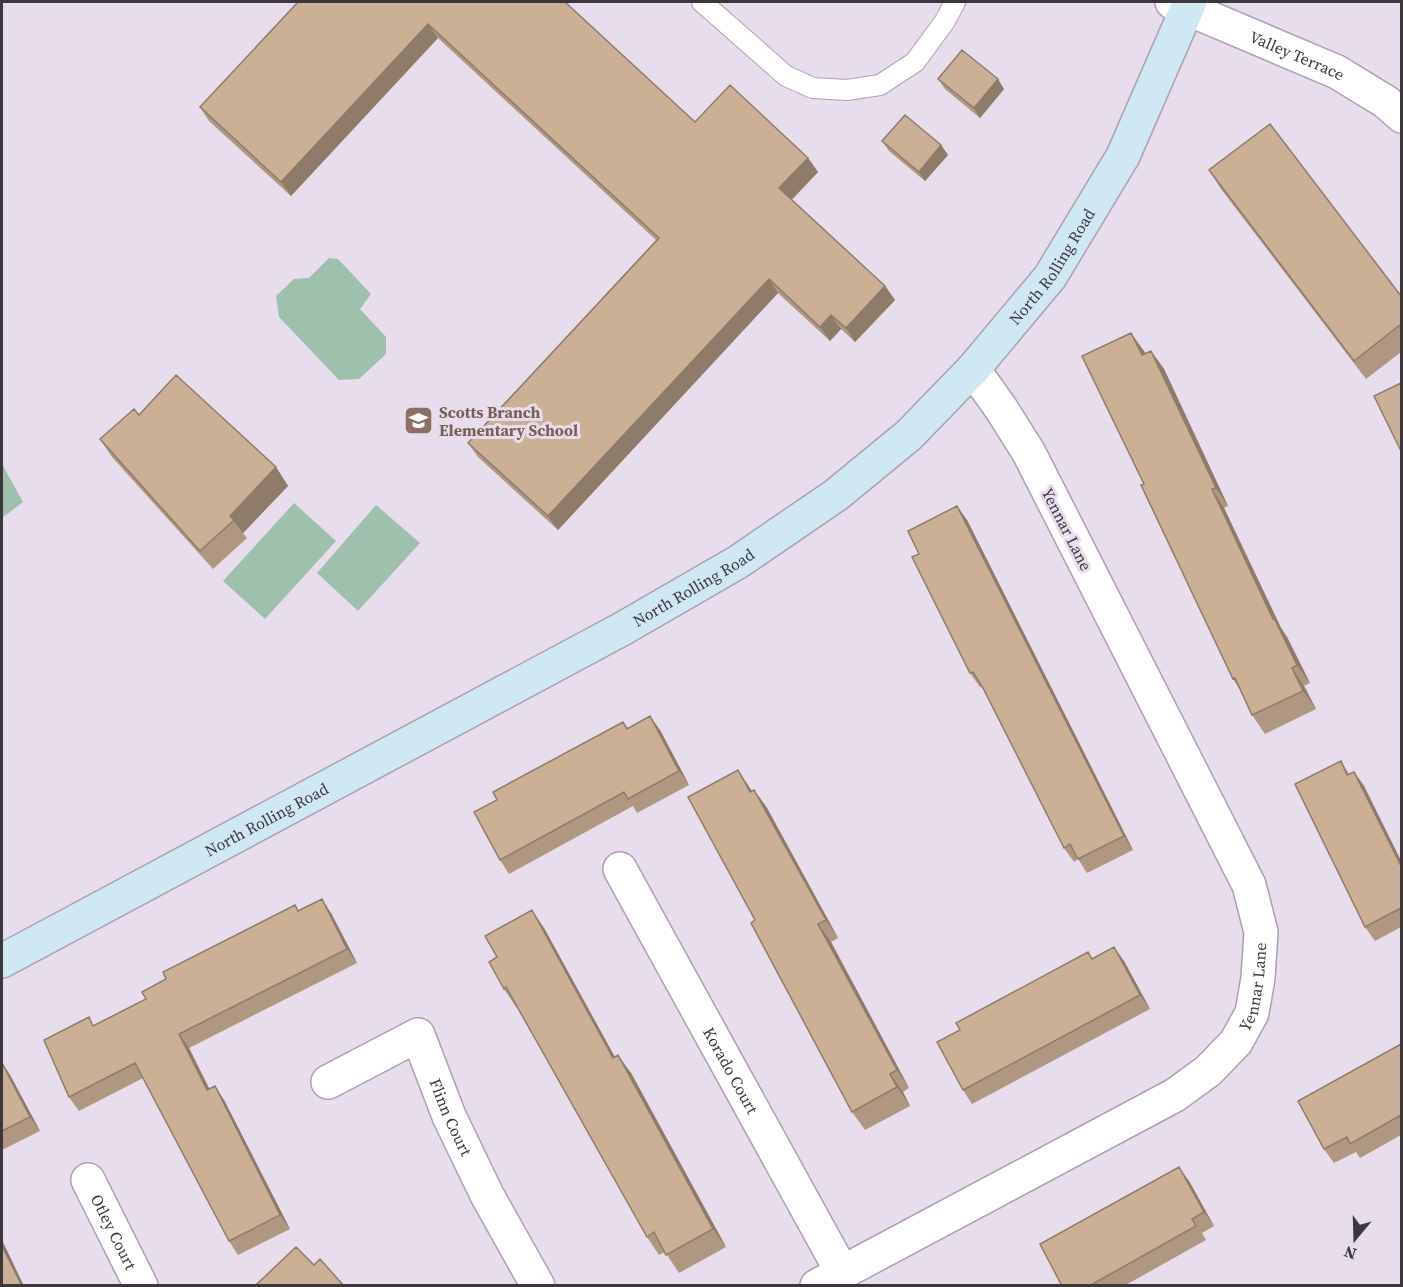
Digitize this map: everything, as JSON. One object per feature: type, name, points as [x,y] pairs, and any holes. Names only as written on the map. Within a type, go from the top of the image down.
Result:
[{"type":"street","name":"Valley Terrace","points":[[1183,4],[1337,72],[1386,102],[1401,116]]},
{"type":"street","name":"North Rolling Road","points":[[2,961],[611,634],[738,562],[836,495],[909,435],[973,369],[1050,277],[1123,156],[1183,4]]},
{"type":"street","name":"Yennar Lane","points":[[830,1279],[1175,1095],[1208,1071],[1236,1042],[1252,1013],[1258,978],[1261,932],[1249,885],[1029,453],[973,369]]},
{"type":"street","name":"Korado Court","points":[[620,869],[830,1279]]},
{"type":"street","name":"Flinn Court","points":[[328,1082],[418,1035],[449,1116],[487,1195],[538,1286]]},
{"type":"street","name":"Otley Court","points":[[88,1180],[141,1286]]},
{"type":"lane","points":[[702,2],[786,76],[813,88],[848,90],[880,85],[915,62],[945,21],[955,2]]},
{"type":"green space","points":[[329,258],[338,259],[371,294],[360,309],[386,337],[386,354],[359,379],[339,380],[279,317],[276,296],[294,279],[309,278]]},
{"type":"green space","points":[[2,464],[23,502],[2,518]]},
{"type":"green space","points":[[294,503],[336,541],[265,619],[223,581]]},
{"type":"green space","points":[[376,505],[420,543],[358,611],[317,573]]},
{"type":"building","points":[[298,2],[565,2],[695,122],[730,85],[808,158],[779,188],[885,286],[846,328],[831,315],[820,327],[769,279],[548,516],[468,443],[659,238],[428,24],[281,182],[200,107]]},
{"type":"building","points":[[962,50],[998,79],[974,108],[938,79]]},
{"type":"building","points":[[905,115],[941,145],[919,172],[882,141]]},
{"type":"building","points":[[1270,124],[1401,296],[1401,324],[1354,361],[1209,170]]},
{"type":"building","points":[[1131,333],[1142,355],[1151,351],[1216,488],[1212,489],[1297,665],[1292,668],[1303,691],[1252,715],[1141,485],[1144,484],[1082,356]]},
{"type":"building","points":[[176,375],[276,467],[230,516],[234,520],[200,551],[100,439],[134,409],[139,415]]},
{"type":"building","points":[[1401,383],[1401,451],[1374,396]]},
{"type":"building","points":[[957,506],[1124,836],[1078,859],[1070,844],[1064,848],[983,688],[973,672],[970,673],[912,557],[919,554],[908,531]]},
{"type":"building","points":[[650,716],[679,771],[628,799],[624,792],[500,860],[474,812],[497,800],[493,792],[623,722],[627,729]]},
{"type":"building","points":[[1341,761],[1347,775],[1354,772],[1401,866],[1401,908],[1365,927],[1295,784]]},
{"type":"building","points":[[738,770],[750,792],[754,790],[826,920],[818,924],[897,1070],[890,1074],[897,1087],[852,1112],[751,923],[755,920],[688,797]]},
{"type":"building","points":[[322,899],[347,949],[179,1034],[207,1090],[215,1086],[280,1215],[229,1241],[135,1063],[69,1097],[44,1040],[89,1017],[93,1026],[146,999],[142,992],[166,979],[163,972],[295,905],[298,911]]},
{"type":"building","points":[[532,910],[613,1058],[618,1055],[713,1229],[666,1255],[654,1232],[647,1237],[506,987],[504,989],[489,962],[497,957],[485,936]]},
{"type":"building","points":[[1114,947],[1140,995],[963,1090],[937,1042],[960,1030],[956,1023],[1088,952],[1092,959]]},
{"type":"building","points":[[1401,1044],[1401,1115],[1350,1144],[1347,1137],[1324,1149],[1298,1101]]},
{"type":"building","points":[[2,1063],[30,1117],[2,1131]]},
{"type":"building","points":[[1179,1167],[1204,1212],[1192,1219],[1196,1226],[1089,1286],[1062,1286],[1040,1244]]},
{"type":"building","points":[[2,1246],[22,1286],[2,1286]]},
{"type":"building","points":[[296,1247],[314,1265],[320,1259],[344,1286],[259,1286],[257,1284]]},
{"type":"place","name":"Scotts Branch Elementary School","points":[[418,421]]}]
